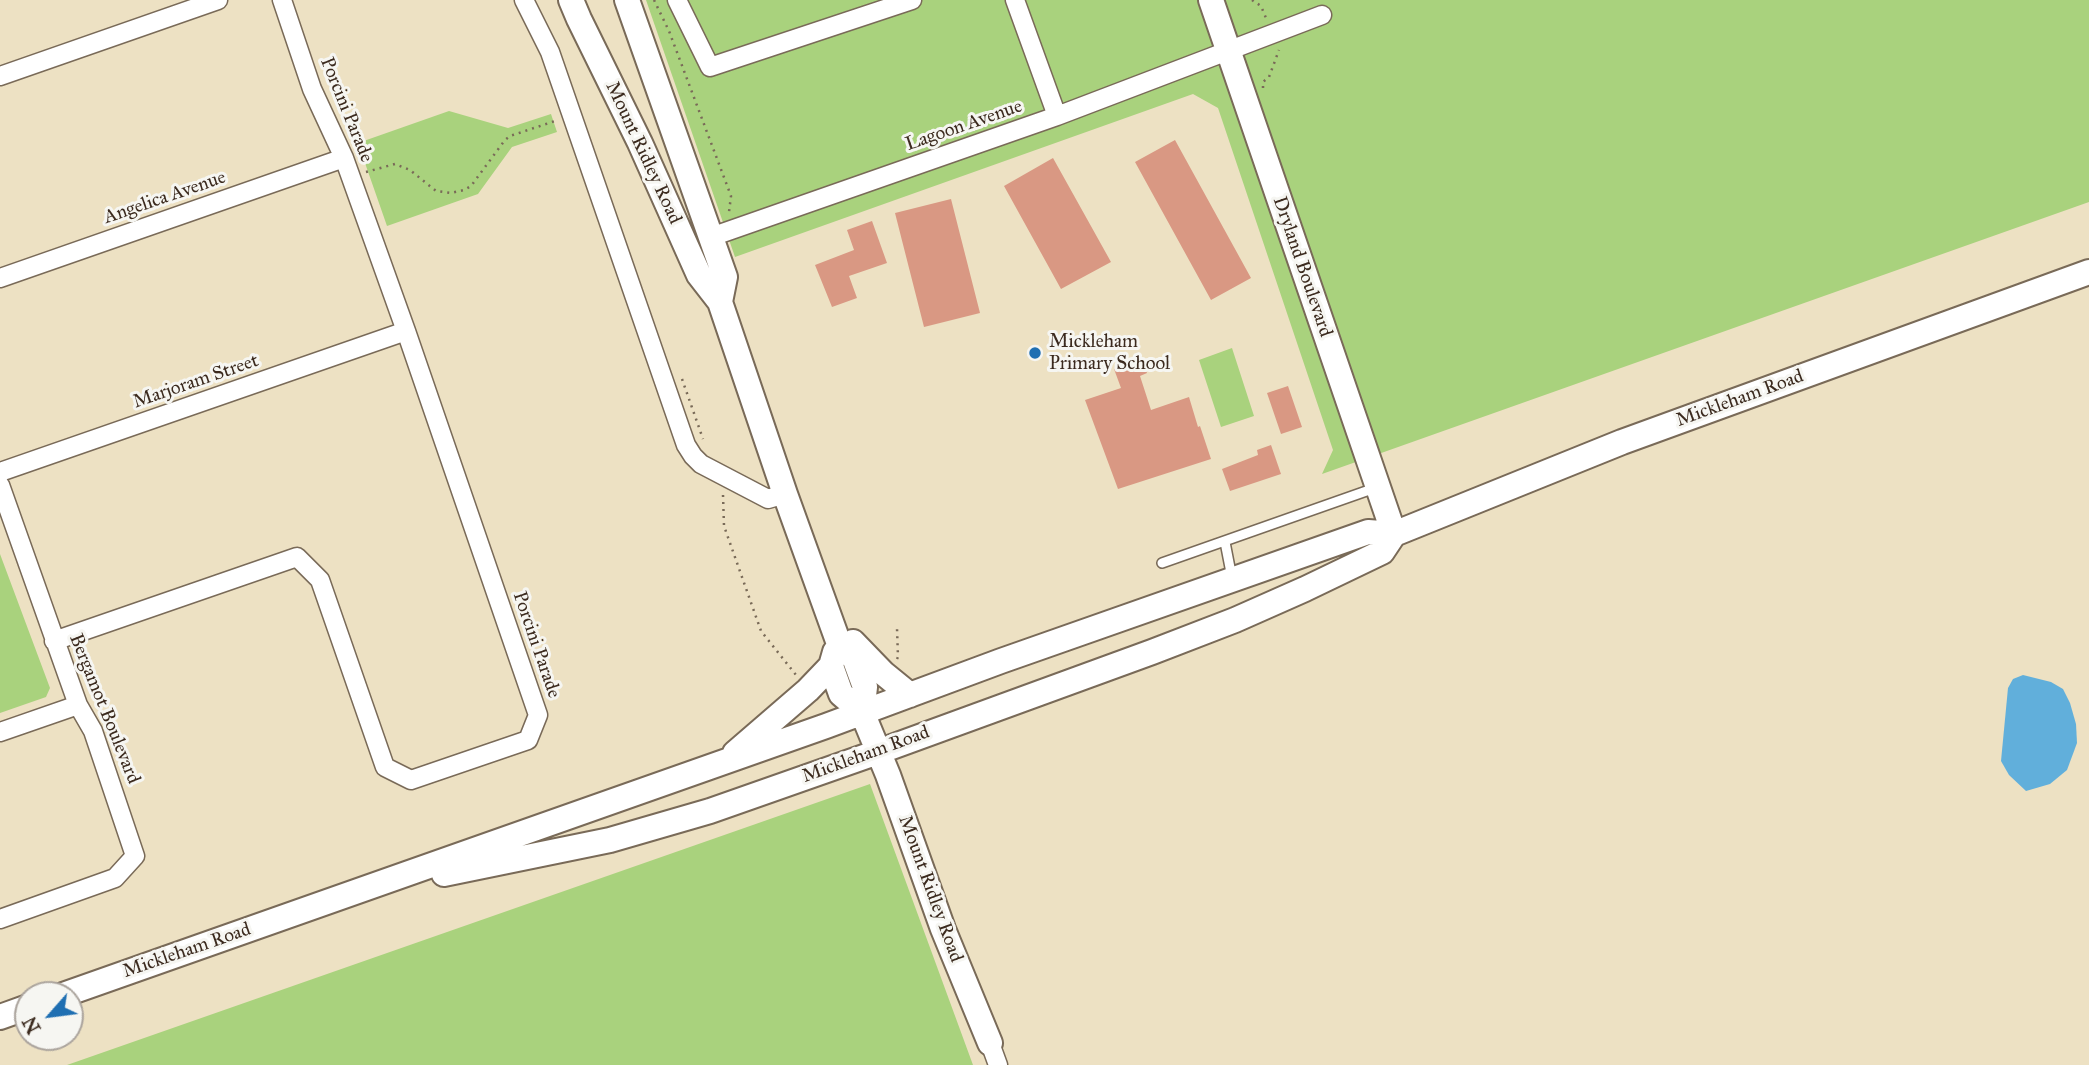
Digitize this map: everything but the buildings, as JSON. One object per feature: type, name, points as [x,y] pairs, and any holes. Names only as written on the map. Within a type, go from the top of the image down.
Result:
[{"type":"main road","name":"Mount Ridley Road","points":[[571,0],[640,143],[699,275],[720,302],[834,630],[854,657],[865,687],[862,712],[943,929],[994,1054]]},
{"type":"main road","name":"Mount Ridley Road","points":[[627,0],[719,235],[724,277],[720,302]]},
{"type":"main road","name":"Dryland Boulevard","points":[[1211,0],[1376,488],[1394,534]]},
{"type":"main road","name":"Mickleham Road","points":[[84,988],[1368,531],[1394,534],[1622,442],[2089,272]]},
{"type":"main road","name":"Mickleham Road","points":[[311,908],[450,873],[610,840],[710,811],[1235,620],[1382,552],[1394,534]]},
{"type":"main road","points":[[1233,580],[1237,599],[1235,620]]},
{"type":"main road","points":[[724,762],[808,691],[831,666],[834,630]]},
{"type":"main road","points":[[834,630],[910,695]]},
{"type":"main road","name":"Mount Ridley Road","points":[[831,666],[841,695],[862,712]]},
{"type":"street","points":[[0,76],[218,0]]},
{"type":"street","name":"Porcini Parade","points":[[54,641],[297,556],[320,580],[385,767],[411,780],[528,740],[538,715],[351,177],[312,89],[282,0]]},
{"type":"street","points":[[524,0],[547,45],[686,445],[702,464],[768,499],[785,494]]},
{"type":"street","points":[[677,0],[710,67],[912,0]]},
{"type":"street","points":[[1015,0],[1057,116]]},
{"type":"street","name":"Lagoon Avenue","points":[[719,235],[1057,116],[1322,15]]},
{"type":"street","name":"Angelica Avenue","points":[[0,278],[344,158]]},
{"type":"street","name":"Marjoram Street","points":[[0,472],[406,331]]},
{"type":"street","name":"Bergamot Boulevard","points":[[0,485],[7,527],[78,705],[93,731],[135,856],[115,878],[0,919]]},
{"type":"street","points":[[0,732],[78,705]]},
{"type":"lane","points":[[1162,563],[1376,488]]},
{"type":"lane","points":[[1224,542],[1233,580]]},
{"type":"path","points":[[654,0],[669,31],[732,196],[719,235]]},
{"type":"path","points":[[351,177],[395,164],[410,170],[436,191],[444,193],[464,190],[471,186],[510,136],[572,115]]},
{"type":"green space","points":[[646,0],[2089,0],[2089,202],[1322,474],[1333,450],[1218,108],[1193,94],[735,257]]},
{"type":"green space","points":[[449,111],[508,128],[551,114],[557,132],[512,147],[478,194],[387,226],[358,143]]},
{"type":"green space","points":[[1232,348],[1254,416],[1221,427],[1199,360]]},
{"type":"green space","points":[[0,554],[50,688],[46,697],[0,713]]},
{"type":"green space","points":[[870,784],[973,1065],[67,1065]]},
{"type":"water","points":[[2023,675],[2051,682],[2063,689],[2076,724],[2077,743],[2067,770],[2050,784],[2026,791],[2009,775],[2001,761],[2008,688],[2013,679]]},
{"type":"place","name":"Mickleham Primary School","points":[[1035,353]]}]
